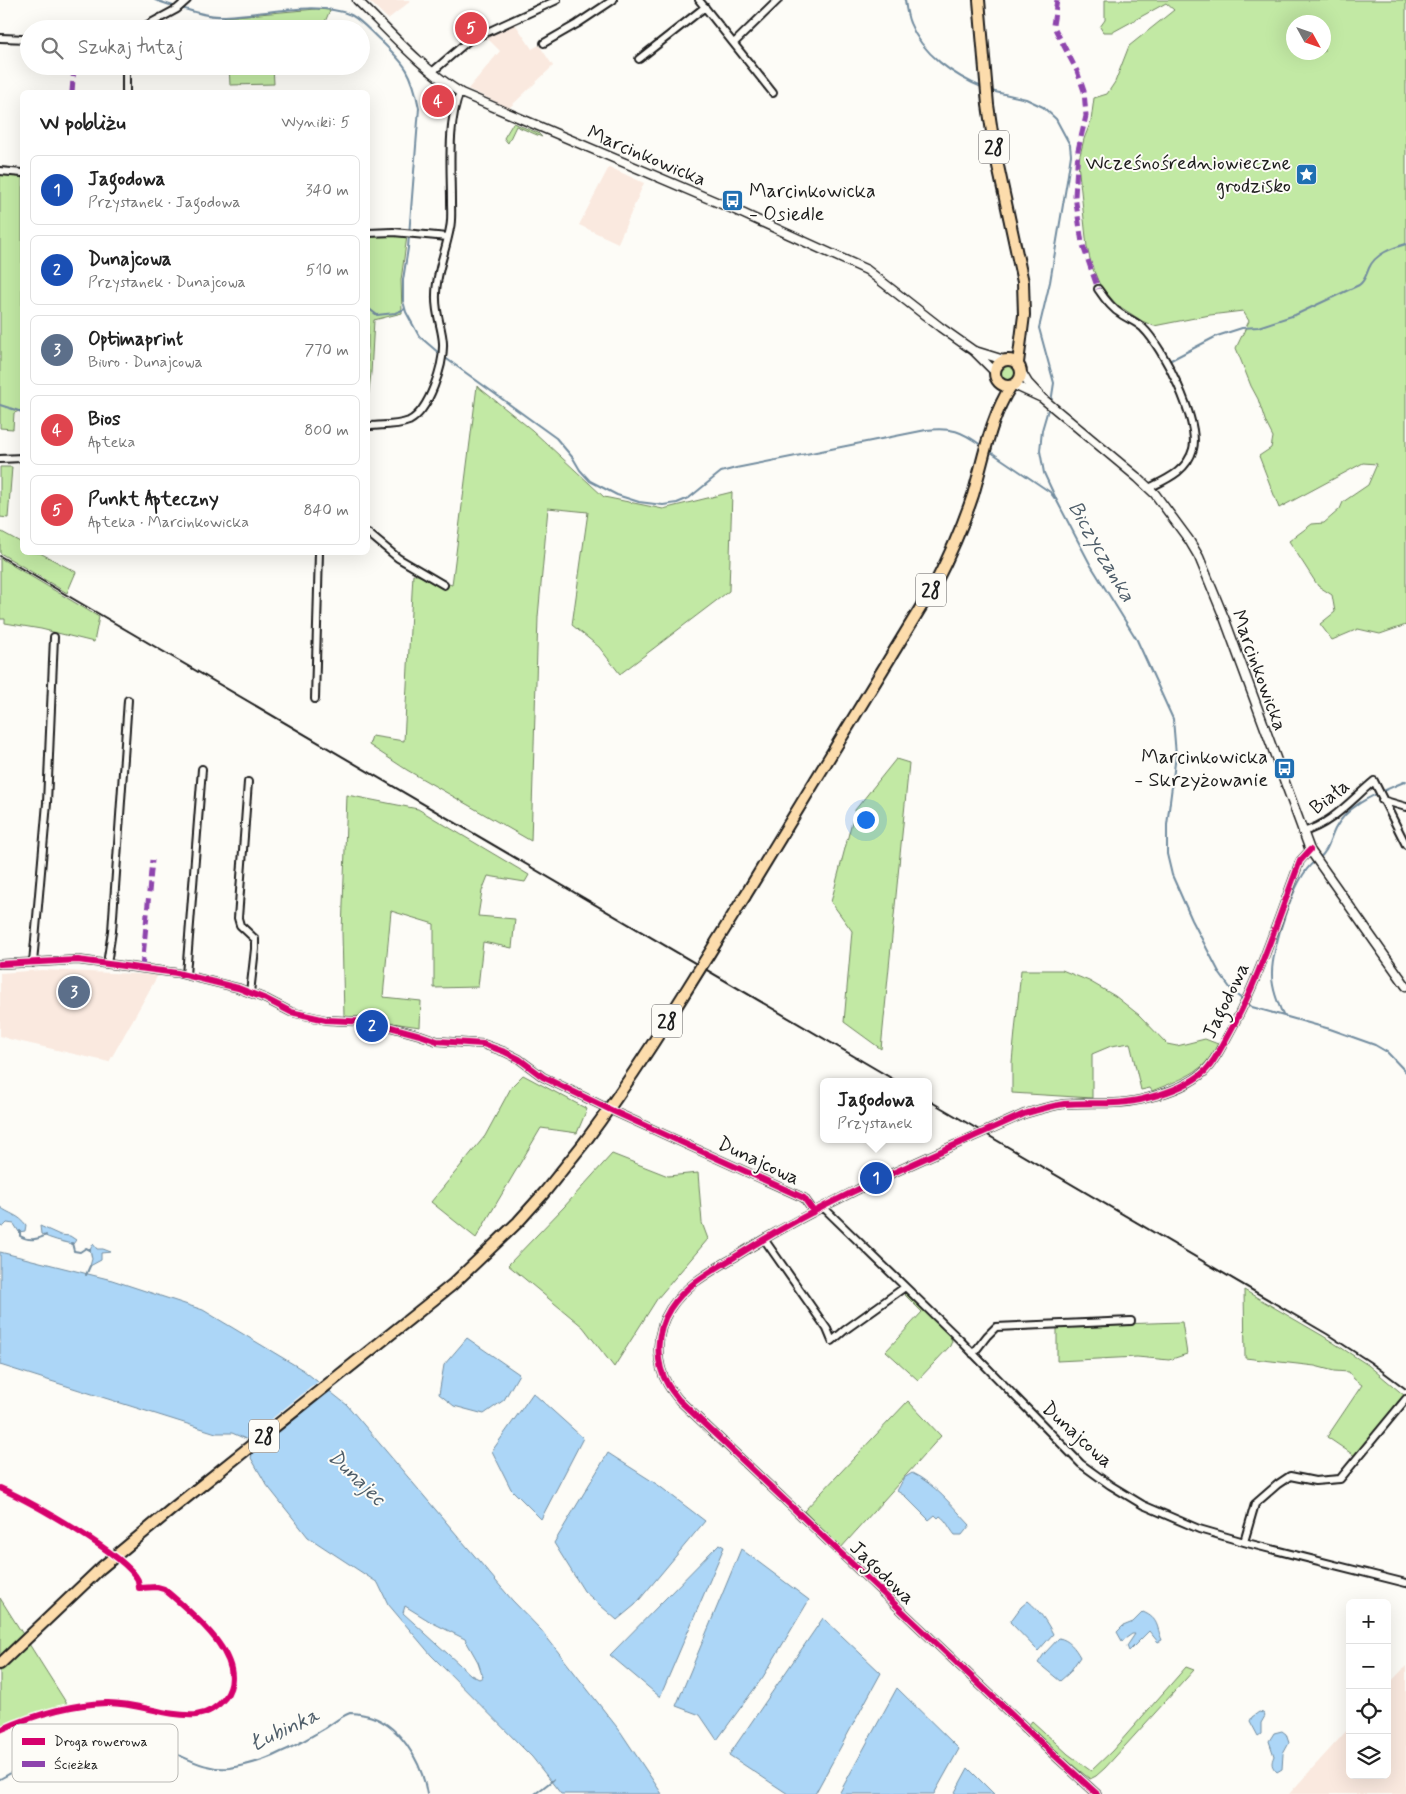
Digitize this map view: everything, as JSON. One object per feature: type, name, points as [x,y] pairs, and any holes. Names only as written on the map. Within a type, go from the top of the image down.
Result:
[{"type":"main road","name":"28","points":[[0,1664],[101,1568],[172,1508],[428,1306],[518,1222],[564,1168],[612,1106],[745,896],[861,704],[909,629],[948,558],[972,496],[996,415],[1012,385],[1020,380],[1020,337],[1024,316],[1022,282],[995,152],[984,69],[979,0]]},
{"type":"main road","name":"28","points":[[996,415],[996,366],[1006,360],[1020,337]]},
{"type":"main road","points":[[1006,360],[1020,368]]},
{"type":"main road","points":[[996,377],[1004,385],[1012,385]]},
{"type":"street","points":[[157,20],[179,8],[187,0]]},
{"type":"street","name":"Marcinkowicka","points":[[357,0],[446,84],[460,92],[733,209],[867,270],[974,351],[996,377]]},
{"type":"street","points":[[432,72],[468,41],[558,0]]},
{"type":"street","points":[[544,43],[613,0]]},
{"type":"street","points":[[699,0],[773,93]]},
{"type":"street","points":[[734,44],[778,0]]},
{"type":"street","points":[[639,59],[705,7]]},
{"type":"street","points":[[0,38],[20,39]]},
{"type":"street","points":[[126,75],[126,90]]},
{"type":"street","points":[[370,426],[402,423],[416,415],[422,410],[434,384],[443,344],[437,317],[437,280],[451,226],[453,112],[460,92]]},
{"type":"street","points":[[0,171],[20,173]]},
{"type":"street","points":[[370,232],[448,237]]},
{"type":"street","points":[[1098,289],[1116,312],[1138,324],[1149,335],[1166,360],[1186,407],[1194,442],[1190,456],[1176,474],[1149,488]]},
{"type":"street","name":"Marcinkowicka","points":[[974,351],[1006,360]]},
{"type":"street","name":"Marcinkowicka","points":[[1020,368],[1028,383],[1042,398],[1149,488],[1182,530],[1199,557],[1225,620],[1302,832],[1312,853],[1406,986]]},
{"type":"street","name":"Marcinkowicka","points":[[1012,385],[1042,398]]},
{"type":"street","points":[[0,459],[20,458]]},
{"type":"street","points":[[370,535],[398,558],[444,585]]},
{"type":"street","points":[[315,699],[319,555]]},
{"type":"street","points":[[33,963],[47,803],[54,638]]},
{"type":"street","points":[[107,964],[112,930],[128,700]]},
{"type":"street","points":[[186,975],[202,768]]},
{"type":"street","name":"Biała","points":[[1302,832],[1314,829],[1328,821],[1374,781],[1380,794],[1406,807]]},
{"type":"street","points":[[248,782],[238,918],[240,925],[255,939],[250,993]]},
{"type":"street","points":[[1380,794],[1406,845]]},
{"type":"street","name":"Jagodowa","points":[[1096,1794],[688,1409],[667,1384],[660,1367],[659,1335],[669,1311],[688,1287],[701,1277],[764,1239],[823,1207],[916,1162],[985,1133],[1024,1114],[1064,1104],[1114,1103],[1145,1099],[1189,1082],[1205,1071],[1241,1012],[1250,993],[1300,861],[1312,853]]},
{"type":"street","name":"Dunajcowa","points":[[0,964],[78,960],[186,975],[213,981],[250,993],[290,1012],[326,1020],[372,1022],[437,1041],[484,1044],[519,1059],[543,1077],[649,1129],[804,1198],[814,1212]]},
{"type":"street","name":"Dunajcowa","points":[[823,1207],[973,1354],[1081,1464],[1110,1485],[1143,1505],[1199,1529],[1406,1583]]},
{"type":"street","points":[[764,1239],[827,1329],[832,1342],[845,1330],[905,1287]]},
{"type":"street","points":[[973,1354],[996,1327],[1131,1320]]},
{"type":"street","points":[[1244,1542],[1255,1504],[1290,1476],[1315,1481],[1340,1479],[1406,1399]]},
{"type":"shaded area","points":[[368,0],[412,0],[388,19]]},
{"type":"shaded area","points":[[514,22],[532,49],[539,45],[553,66],[509,108],[468,89],[500,51],[484,35]]},
{"type":"shaded area","points":[[609,167],[644,183],[618,243],[579,225]]},
{"type":"shaded area","points":[[42,970],[158,975],[109,1062],[0,1036],[0,973]]},
{"type":"shaded area","points":[[1406,1666],[1406,1794],[1289,1794],[1346,1731],[1346,1779],[1391,1779],[1391,1682]]},
{"type":"green space","points":[[1105,0],[1406,0],[1406,625],[1380,634],[1358,629],[1332,640],[1320,624],[1335,612],[1332,595],[1318,586],[1289,541],[1312,524],[1324,523],[1340,509],[1343,502],[1368,485],[1377,464],[1363,463],[1279,508],[1259,456],[1271,448],[1273,437],[1236,348],[1249,321],[1243,311],[1210,315],[1154,326],[1142,321],[1116,304],[1100,285],[1092,267],[1087,247],[1078,163],[1091,121],[1094,98],[1107,94],[1115,82],[1129,46],[1174,10],[1166,3],[1113,32],[1103,32],[1100,27],[1105,20]]},
{"type":"green space","points":[[316,9],[330,10],[326,20],[224,20],[224,17]]},
{"type":"green space","points":[[229,75],[274,75],[274,84],[230,85]]},
{"type":"green space","points":[[513,123],[538,133],[542,137],[516,126],[508,143],[504,138]]},
{"type":"green space","points":[[0,175],[20,177],[20,411],[14,413],[13,429],[0,428]]},
{"type":"green space","points":[[370,234],[407,236],[401,280],[402,313],[374,320],[370,382]]},
{"type":"green space","points":[[1008,363],[1014,366],[1017,372],[1014,378],[1008,381],[1002,378],[999,372],[1002,366]]},
{"type":"green space","points":[[477,386],[532,430],[604,497],[663,509],[732,492],[729,591],[620,674],[599,647],[572,625],[588,512],[548,508],[538,617],[531,841],[407,770],[369,745],[372,736],[404,741],[413,574],[452,585]]},
{"type":"green space","points":[[0,467],[12,467],[8,518],[0,517]]},
{"type":"green space","points":[[0,531],[20,542],[20,555],[44,555],[76,572],[67,593],[0,553]]},
{"type":"green space","points":[[0,558],[99,617],[94,642],[41,629],[5,623],[5,619],[0,619]]},
{"type":"green space","points":[[896,759],[909,763],[881,1049],[844,1022],[852,931],[831,902],[855,810]]},
{"type":"green space","points":[[347,795],[418,809],[529,875],[525,882],[488,876],[482,891],[478,916],[515,919],[512,948],[483,942],[478,987],[434,988],[434,924],[391,911],[383,997],[421,1001],[420,1027],[344,1016],[342,932]]},
{"type":"green space","points":[[1021,970],[1062,970],[1089,981],[1115,996],[1139,1015],[1167,1044],[1177,1046],[1205,1039],[1218,1044],[1207,1062],[1199,1069],[1152,1091],[1150,1088],[1141,1090],[1130,1043],[1111,1046],[1092,1054],[1092,1098],[1012,1093],[1012,1062]]},
{"type":"green space","points":[[523,1075],[587,1109],[577,1133],[541,1128],[476,1238],[431,1202],[485,1136],[512,1086]]},
{"type":"green space","points":[[612,1154],[668,1176],[698,1173],[702,1223],[708,1239],[657,1299],[614,1367],[583,1327],[508,1265]]},
{"type":"green space","points":[[1244,1290],[1323,1336],[1368,1365],[1405,1396],[1355,1456],[1327,1437],[1362,1385],[1349,1372],[1245,1358]]},
{"type":"green space","points":[[901,1291],[908,1293],[950,1336],[952,1341],[950,1346],[918,1380],[886,1351],[922,1312]]},
{"type":"green space","points":[[1182,1322],[1187,1354],[1169,1360],[1137,1357],[1057,1361],[1057,1326]]},
{"type":"green space","points":[[908,1401],[941,1436],[840,1549],[804,1511]]},
{"type":"green space","points":[[0,1598],[67,1704],[21,1724],[12,1724],[12,1728],[0,1733]]},
{"type":"green space","points":[[1186,1667],[1194,1670],[1105,1768],[1090,1779],[1028,1726],[1032,1721],[1068,1754],[1091,1771],[1112,1751]]},
{"type":"water","points":[[0,1207],[23,1222],[26,1225],[25,1231],[19,1232],[14,1224],[7,1223],[3,1227],[0,1226]]},
{"type":"water","points":[[40,1226],[60,1235],[70,1236],[76,1240],[73,1244],[48,1237],[41,1234]]},
{"type":"water","points":[[93,1244],[97,1249],[111,1252],[101,1253],[101,1260],[90,1266],[92,1259],[90,1250]]},
{"type":"water","name":"Dunajec","points":[[0,1252],[112,1280],[203,1310],[303,1370],[347,1405],[512,1600],[541,1630],[620,1731],[662,1794],[561,1794],[532,1757],[431,1655],[388,1604],[378,1583],[308,1537],[266,1484],[251,1458],[255,1443],[232,1433],[216,1433],[0,1365]],"holes":[[[405,1606],[465,1639],[478,1662],[483,1677],[479,1679],[471,1675],[403,1613]]]},
{"type":"water","points":[[467,1338],[519,1374],[504,1400],[484,1414],[454,1406],[439,1394],[444,1365]]},
{"type":"water","points":[[533,1393],[583,1438],[541,1519],[511,1489],[492,1451]]},
{"type":"water","points":[[608,1453],[658,1485],[705,1521],[635,1605],[617,1620],[584,1591],[554,1543]]},
{"type":"water","points":[[912,1473],[936,1489],[970,1525],[962,1535],[955,1535],[940,1516],[938,1518],[935,1515],[929,1520],[905,1496],[897,1491],[904,1478]]},
{"type":"water","points":[[719,1544],[724,1547],[660,1697],[610,1655]]},
{"type":"water","points":[[741,1549],[809,1600],[763,1677],[717,1740],[700,1715],[676,1706]]},
{"type":"water","points":[[1028,1601],[1036,1608],[1053,1634],[1038,1651],[1010,1622]]},
{"type":"water","points":[[1143,1612],[1152,1617],[1158,1627],[1162,1640],[1158,1642],[1149,1631],[1129,1651],[1127,1646],[1135,1634],[1122,1641],[1117,1632],[1123,1626],[1133,1622]]},
{"type":"water","points":[[823,1618],[881,1673],[815,1794],[788,1794],[729,1755]]},
{"type":"water","points":[[1059,1638],[1071,1645],[1080,1657],[1069,1673],[1060,1681],[1038,1663]]},
{"type":"water","points":[[897,1688],[959,1749],[934,1794],[839,1794]]},
{"type":"water","points":[[1259,1712],[1265,1716],[1261,1723],[1261,1734],[1258,1736],[1250,1721]]},
{"type":"water","points":[[1282,1731],[1286,1734],[1289,1743],[1283,1754],[1282,1769],[1277,1772],[1272,1764],[1274,1756],[1269,1741],[1274,1733]]},
{"type":"water","points":[[968,1768],[994,1794],[954,1794]]},
{"type":"pier","points":[[320,1380],[331,1389],[249,1455],[252,1444],[244,1441]]},
{"type":"waterway","points":[[155,0],[176,7]]},
{"type":"waterway","name":"Biczyczanka","points":[[905,0],[910,23],[922,45],[940,63],[961,77],[984,88]]},
{"type":"waterway","points":[[181,8],[217,16],[305,8],[322,9],[351,15],[359,20]]},
{"type":"waterway","points":[[370,31],[407,70],[414,86],[419,108],[408,248],[403,280],[403,301],[406,312],[419,336],[440,354]]},
{"type":"waterway","name":"Biczyczanka","points":[[991,91],[1026,99],[1043,107],[1056,119],[1070,145],[1071,155],[1050,282],[1039,328],[1054,383],[1051,402]]},
{"type":"waterway","points":[[1171,360],[1217,336],[1242,328],[1258,327],[1295,315],[1359,285],[1364,280],[1375,259],[1390,250],[1406,244]]},
{"type":"waterway","points":[[370,310],[377,315],[395,313],[405,309]]},
{"type":"waterway","points":[[444,357],[556,438],[590,481],[617,495],[639,502],[663,505],[677,503],[689,498],[721,472],[926,430],[942,429],[956,431],[982,446]]},
{"type":"waterway","points":[[0,405],[20,411]]},
{"type":"waterway","name":"Biczyczanka","points":[[1049,406],[1042,430],[1040,451],[1044,473],[1090,564],[1137,640],[1173,719],[1176,755],[1167,825],[1167,854],[1172,875],[1192,920],[1220,974],[1233,992],[1252,1007],[1330,1029],[1375,1045],[1387,1052],[1406,1072]]},
{"type":"waterway","points":[[988,450],[1050,492],[1055,499]]},
{"type":"waterway","points":[[1318,859],[1326,849],[1335,829],[1348,812],[1366,799],[1406,781]]},
{"type":"waterway","points":[[1283,1015],[1272,980],[1275,949],[1285,915],[1299,882],[1306,870],[1314,862]]},
{"type":"waterway","points":[[20,1231],[20,1236],[23,1238],[36,1239],[46,1235]]},
{"type":"waterway","points":[[72,1243],[74,1251],[80,1252],[86,1248],[90,1250]]},
{"type":"waterway","points":[[86,1275],[90,1266]]},
{"type":"waterway","name":"Łubinka","points":[[178,1755],[202,1765],[230,1768],[275,1755],[350,1713],[365,1715],[377,1719],[388,1726],[407,1745],[420,1769],[427,1794]]},
{"type":"waterway","name":"Łubinka","points":[[0,1779],[12,1773]]},
{"type":"waterway","name":"Łubinka","points":[[535,1794],[553,1780]]},
{"type":"railway","points":[[0,556],[891,1078]]},
{"type":"railway","points":[[932,1102],[1327,1334],[1370,1362],[1406,1389]]},
{"type":"marked path","points":[[1057,0],[1053,25],[1077,71],[1084,91],[1086,116],[1078,150],[1075,196],[1082,243],[1098,289]]},
{"type":"marked path","points":[[72,90],[73,75]]},
{"type":"marked path","points":[[142,968],[152,860]]},
{"type":"cycle path","points":[[1097,1794],[679,1400],[668,1385],[660,1367],[658,1347],[662,1327],[670,1309],[692,1285],[772,1234],[842,1197],[1024,1114],[1064,1104],[1116,1103],[1137,1100],[1170,1091],[1199,1076],[1214,1060],[1248,996],[1300,861],[1310,850]]},
{"type":"cycle path","points":[[0,964],[78,960],[177,973],[238,988],[266,999],[291,1012],[326,1020],[372,1022],[437,1041],[483,1044],[519,1059],[543,1077],[615,1112],[804,1198],[814,1212]]},
{"type":"cycle path","points":[[0,1488],[75,1529],[115,1556],[130,1569],[138,1580],[139,1588],[157,1587],[164,1589],[202,1623],[214,1637],[225,1653],[231,1668],[231,1683],[225,1698],[212,1710],[204,1713],[196,1715],[174,1714],[117,1703],[106,1703],[52,1712],[15,1724]]},
{"type":"cycle path","points":[[0,1730],[12,1725]]},
{"type":"place","name":"Punkt Apteczny","points":[[471,28]]},
{"type":"place","name":"Bios","points":[[438,101]]},
{"type":"place","name":"Wcześnośredniowieczne grodzisko","points":[[1307,174]]},
{"type":"place","name":"Marcinkowicka - Osiedle","points":[[733,201]]},
{"type":"place","name":"Marcinkowicka - Skrzyżowanie","points":[[1284,768]]},
{"type":"place","name":"Optimaprint","points":[[74,992]]},
{"type":"place","name":"Dunajcowa","points":[[372,1026]]},
{"type":"place","name":"Jagodowa","points":[[876,1178]]}]
